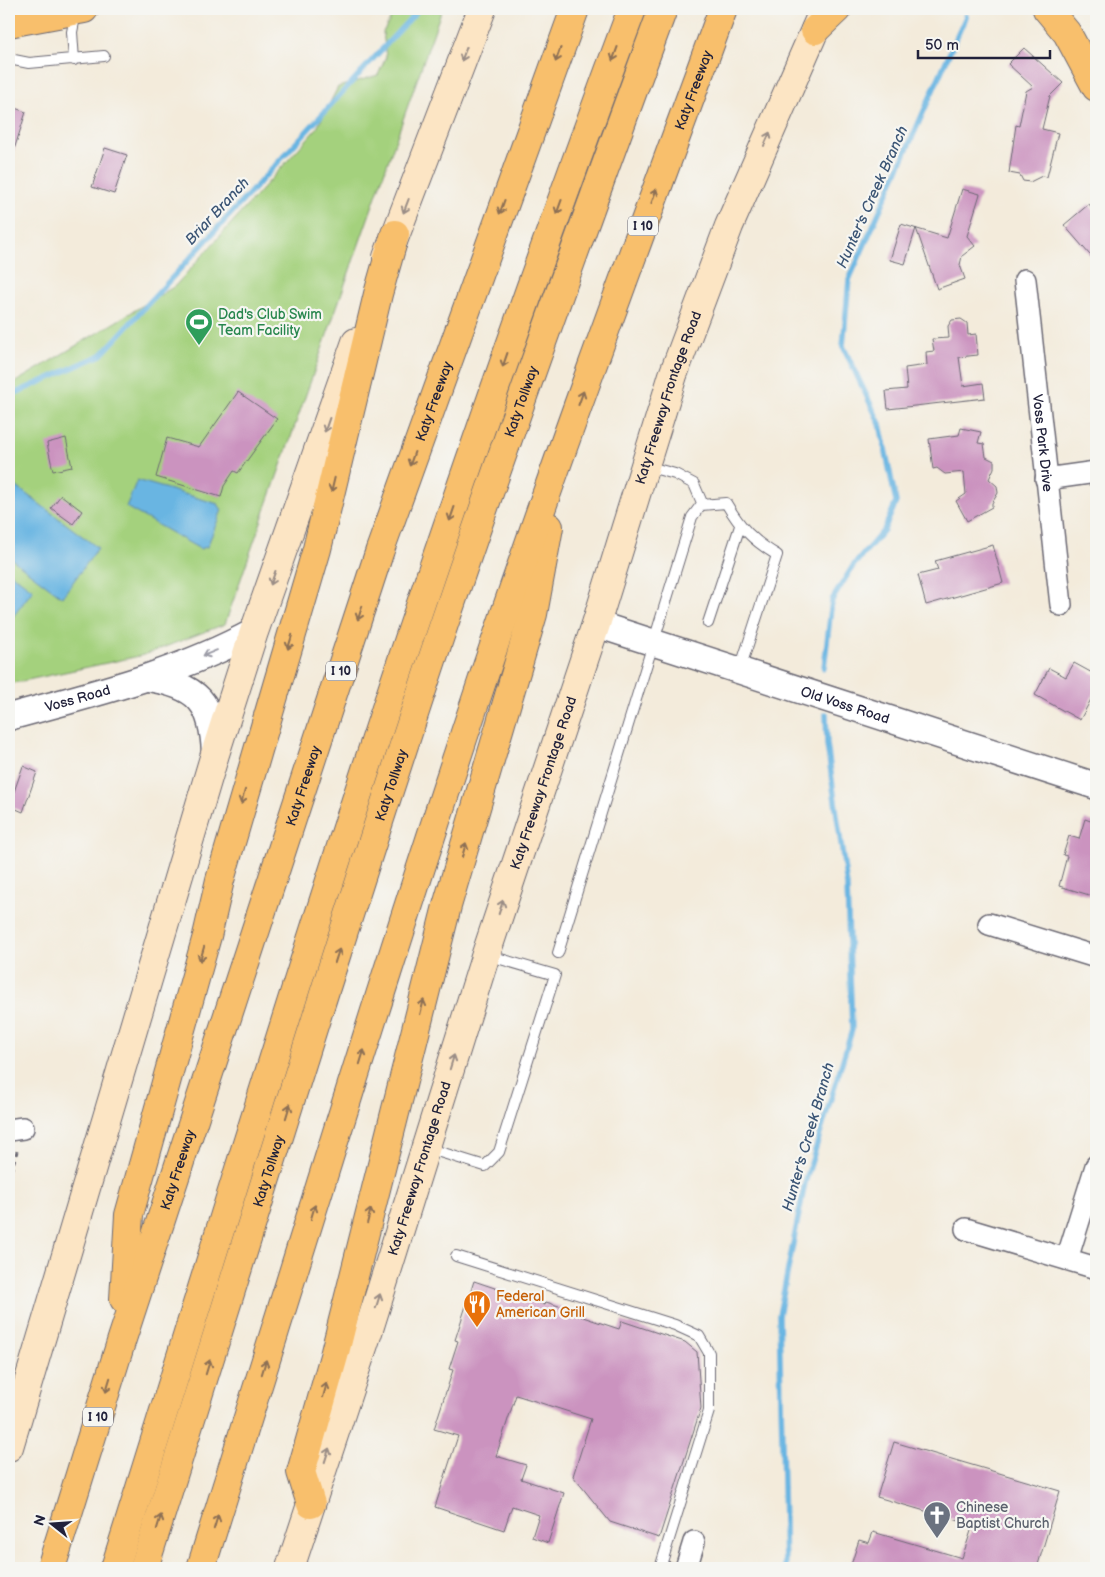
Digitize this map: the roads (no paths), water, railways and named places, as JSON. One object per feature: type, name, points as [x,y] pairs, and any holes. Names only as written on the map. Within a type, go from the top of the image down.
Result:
[{"type":"main road","points":[[9,1447],[215,754],[254,632],[396,234],[482,9]]},
{"type":"main road","name":"Katy Freeway","points":[[51,1568],[122,1339],[380,550],[575,9]]},
{"type":"main road","name":"Katy Tollway","points":[[115,1568],[313,936],[408,642],[517,324],[632,9]]},
{"type":"main road","name":"Katy Tollway","points":[[144,1568],[438,641],[554,307],[662,9]]},
{"type":"main road","name":"Katy Freeway","points":[[201,1568],[422,867],[498,633],[564,444],[723,9]]},
{"type":"main road","points":[[818,16],[837,9]]},
{"type":"main road","points":[[1047,9],[1067,33],[1096,87]]},
{"type":"main road","points":[[9,22],[72,14]]},
{"type":"main road","name":"Katy Freeway Frontage Road","points":[[290,1568],[426,1147],[486,954],[596,624],[673,375],[729,226],[818,16]]},
{"type":"main road","points":[[122,1339],[129,1215],[207,936],[220,880],[315,555],[378,294],[396,234]]},
{"type":"main road","points":[[311,1504],[300,1472],[338,1338],[447,906],[533,614],[564,444]]},
{"type":"street","name":"Voss Park Drive","points":[[1025,280],[1061,605]]},
{"type":"street","points":[[1046,478],[1096,472]]},
{"type":"street","name":"Old Voss Road","points":[[596,624],[1096,786]]},
{"type":"street","name":"Voss Road","points":[[9,717],[148,678],[228,646],[254,632]]},
{"type":"street","name":"Voss Road","points":[[148,678],[172,682],[193,693],[210,716],[214,729],[215,754]]},
{"type":"street","points":[[989,924],[1096,957]]},
{"type":"street","points":[[1067,1258],[1096,1166]]},
{"type":"street","points":[[966,1229],[1096,1268]]},
{"type":"street","points":[[686,1568],[694,1542]]},
{"type":"lane","points":[[72,14],[74,60]]},
{"type":"lane","points":[[9,59],[29,63],[104,56]]},
{"type":"lane","points":[[645,466],[675,474],[694,484],[703,505]]},
{"type":"lane","points":[[558,953],[692,517],[703,505],[726,503],[740,526],[762,546],[777,555],[740,670]]},
{"type":"lane","points":[[708,623],[740,526]]},
{"type":"lane","points":[[426,1147],[485,1166],[499,1152],[555,975],[486,954]]},
{"type":"lane","points":[[456,1256],[675,1325],[699,1336],[709,1353],[709,1411],[661,1565],[672,1568]]},
{"type":"water","points":[[137,480],[218,504],[222,510],[207,547],[200,549],[126,507]]},
{"type":"water","points":[[9,481],[98,548],[62,597],[9,557]]},
{"type":"water","points":[[9,572],[33,590],[9,622]]},
{"type":"waterway","name":"Briar Branch","points":[[9,396],[101,355],[419,9]]},
{"type":"waterway","name":"Hunter's Creek Branch","points":[[824,668],[832,600],[853,566],[884,530],[896,502],[880,424],[843,346],[849,280],[966,16]]},
{"type":"waterway","name":"Hunter's Creek Branch","points":[[785,1568],[779,1315],[805,1183],[852,1030],[847,886],[827,744],[826,714]]},
{"type":"place","name":"Dad's Club Swim Team Facility","points":[[199,346]]},
{"type":"place","name":"Federal American Grill","points":[[477,1328]]},
{"type":"place","name":"Chinese Baptist Church","points":[[937,1539]]}]
